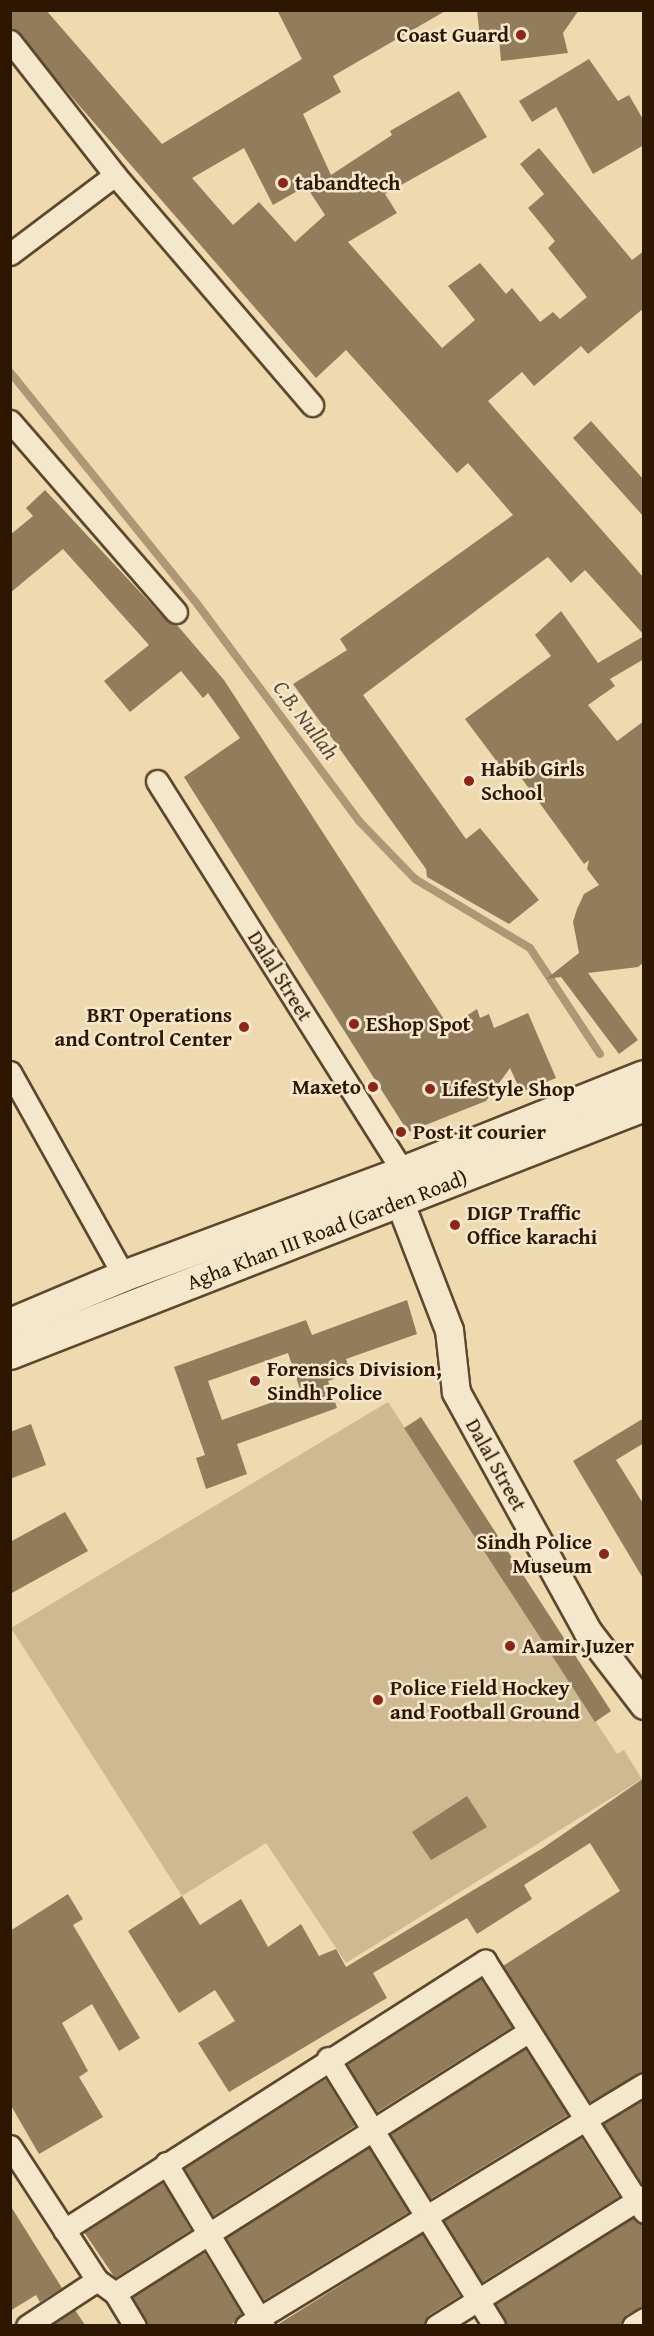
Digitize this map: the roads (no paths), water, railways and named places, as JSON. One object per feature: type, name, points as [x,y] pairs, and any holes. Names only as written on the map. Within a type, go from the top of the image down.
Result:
[{"type":"main road","name":"Agha Khan III Road (Garden Road)","points":[[10,1324],[124,1276],[403,1172],[644,1076]]},
{"type":"main road","name":"Agha Khan III Road (Garden Road)","points":[[10,1354],[644,1106]]},
{"type":"street","points":[[10,41],[115,175],[312,405]]},
{"type":"street","points":[[10,255],[115,175]]},
{"type":"street","points":[[10,421],[176,612]]},
{"type":"street","name":"Dalal Street","points":[[157,781],[403,1172]]},
{"type":"street","points":[[10,1072],[124,1276]]},
{"type":"street","name":"Dalal Street","points":[[400,1203],[449,1330],[456,1392],[588,1632],[644,1705]]},
{"type":"street","points":[[64,2230],[328,2058],[485,1960],[585,2120],[641,2203],[436,2325]]},
{"type":"street","points":[[115,2293],[529,2031]]},
{"type":"street","points":[[328,2058],[494,2325]]},
{"type":"street","points":[[166,2163],[209,2234],[256,2323],[426,2216],[644,2084]]},
{"type":"street","points":[[10,2146],[97,2280],[115,2293],[135,2325]]},
{"type":"street","points":[[27,2325],[97,2280]]},
{"type":"street","points":[[633,2325],[644,2319]]},
{"type":"waterway","name":"C.B. Nullah","points":[[10,372],[195,601],[359,821],[415,879],[530,948],[600,1054]]},
{"type":"place","name":"Coast Guard","points":[[521,35]]},
{"type":"place","name":"tabandtech","points":[[283,183]]},
{"type":"place","name":"Habib Girls School","points":[[469,781]]},
{"type":"place","name":"EShop Spot","points":[[354,1024]]},
{"type":"place","name":"BRT Operations and Control Center","points":[[244,1027]]},
{"type":"place","name":"Maxeto","points":[[373,1087]]},
{"type":"place","name":"LifeStyle Shop","points":[[430,1089]]},
{"type":"place","name":"Post it courier","points":[[401,1132]]},
{"type":"place","name":"DIGP Traffic Office karachi","points":[[455,1225]]},
{"type":"place","name":"Forensics Division, Sindh Police","points":[[255,1381]]},
{"type":"place","name":"Sindh Police Museum","points":[[604,1554]]},
{"type":"place","name":"Aamir Juzer","points":[[510,1646]]},
{"type":"place","name":"Police Field Hockey and Football Ground","points":[[378,1700]]}]
